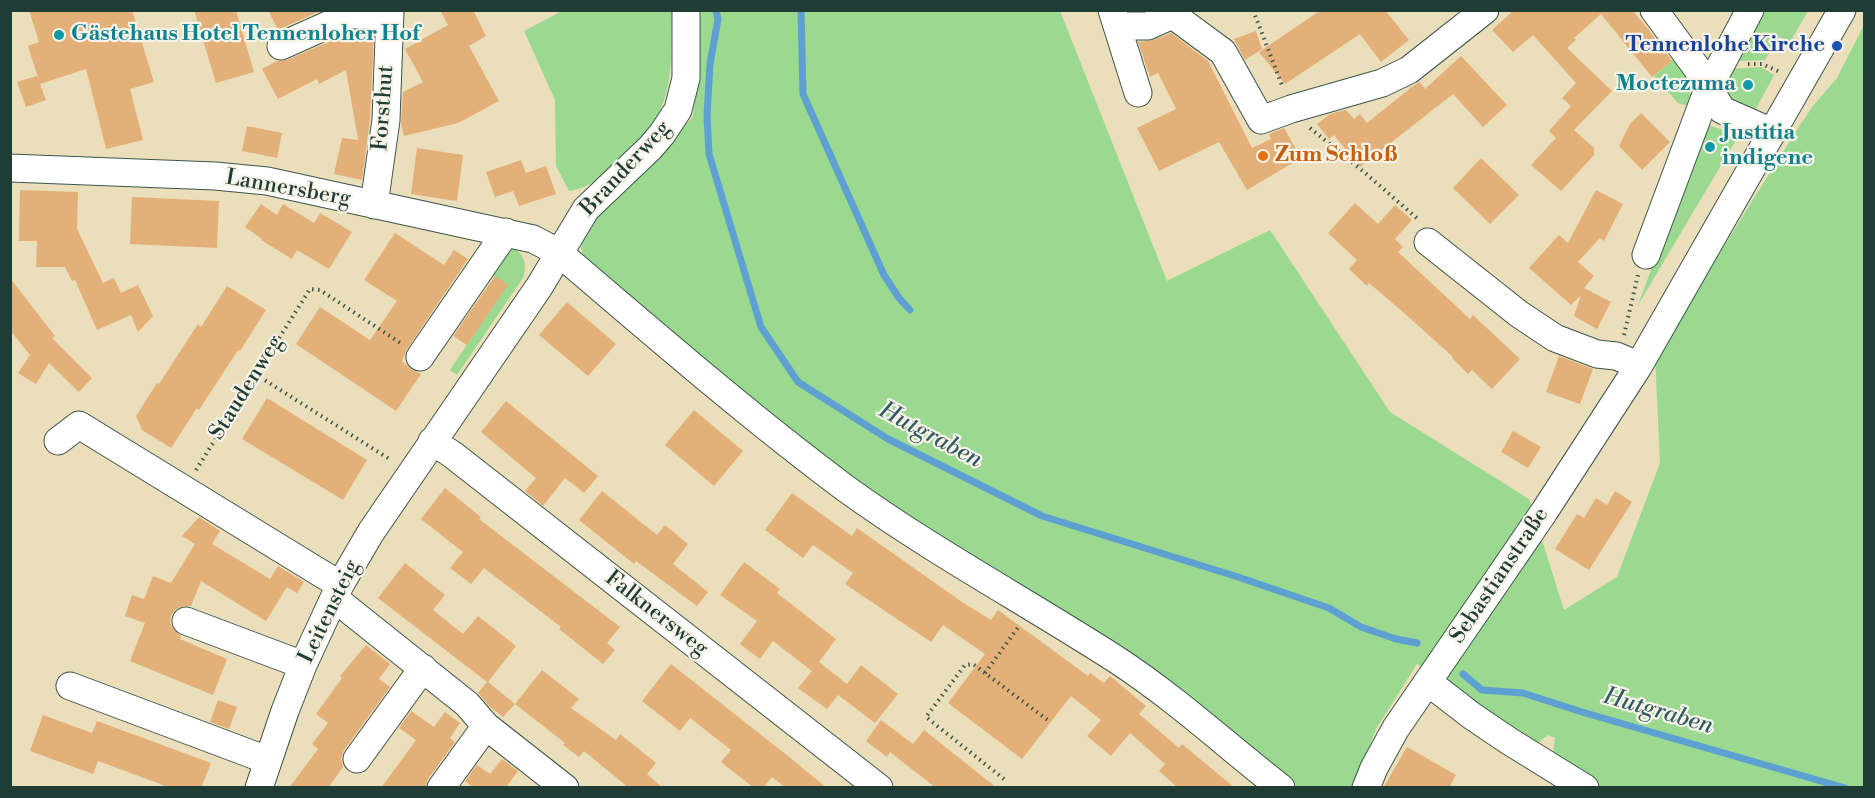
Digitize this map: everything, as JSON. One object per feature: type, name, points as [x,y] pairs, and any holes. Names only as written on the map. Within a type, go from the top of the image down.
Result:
[{"type":"street","name":"Branderweg","points":[[558,252],[586,208],[650,148],[678,110],[686,78],[686,10]]},
{"type":"street","points":[[1114,18],[1148,26],[1169,13],[1223,52],[1261,120],[1396,78],[1485,10]]},
{"type":"street","points":[[1654,10],[1683,48],[1722,110],[1772,132]]},
{"type":"street","points":[[1646,255],[1708,89],[1750,10]]},
{"type":"street","name":"Sebastianstraße","points":[[1366,788],[1388,740],[1544,512],[1627,362],[1772,132],[1842,10]]},
{"type":"street","points":[[281,46],[350,15],[390,12]]},
{"type":"street","name":"Forsthut","points":[[374,205],[386,120],[390,12]]},
{"type":"street","points":[[1114,18],[1138,93]]},
{"type":"street","name":"Lannersberg","points":[[10,168],[246,178],[295,186],[506,232],[533,239],[558,252]]},
{"type":"street","points":[[420,357],[506,232]]},
{"type":"street","points":[[1428,242],[1537,327],[1555,338],[1597,354],[1627,362]]},
{"type":"street","name":"Leitensteig","points":[[70,686],[264,780],[303,665],[337,591],[371,532],[539,287],[558,252]]},
{"type":"street","points":[[558,252],[769,428],[844,487],[917,537],[1117,660],[1196,718],[1270,784]]},
{"type":"street","points":[[58,441],[79,425],[184,488],[337,591],[467,704],[486,726],[549,783]]},
{"type":"street","name":"Falknersweg","points":[[432,441],[453,455],[879,788]]},
{"type":"street","points":[[186,621],[303,665]]},
{"type":"street","points":[[357,759],[423,668]]},
{"type":"street","points":[[1428,682],[1481,722],[1585,788]]},
{"type":"street","points":[[441,788],[486,726]]},
{"type":"path","points":[[1253,10],[1291,110],[1296,117],[1364,172],[1431,231],[1428,242]]},
{"type":"path","points":[[1627,362],[1624,329],[1636,279],[1646,255]]},
{"type":"path","name":"Staudenweg","points":[[184,488],[310,289],[320,290],[420,357]]},
{"type":"path","points":[[255,374],[411,473]]},
{"type":"path","points":[[985,673],[1032,608]]},
{"type":"path","points":[[1004,779],[926,717],[965,665],[973,664],[1049,721]]},
{"type":"green space","points":[[562,11],[672,11],[669,77],[658,115],[640,139],[601,176],[591,184],[569,191],[556,166],[555,100],[524,31]]},
{"type":"green space","points":[[696,11],[1060,11],[1167,281],[1270,230],[1390,412],[1529,499],[1564,610],[1617,577],[1660,463],[1655,356],[1798,128],[1837,78],[1864,25],[1864,787],[1601,787],[1557,760],[1553,753],[1555,738],[1548,735],[1538,743],[1527,742],[1448,683],[1417,664],[1376,729],[1354,787],[1297,787],[979,564],[821,457],[583,258],[581,247],[590,224],[693,117],[698,77]]},
{"type":"green space","points":[[1765,11],[1808,11],[1790,42],[1779,37],[1765,60],[1735,59]]},
{"type":"green space","points":[[1680,54],[1693,76],[1688,106],[1678,103],[1654,76]]},
{"type":"green space","points":[[1761,67],[1774,75],[1755,111],[1733,102],[1724,88],[1723,80],[1730,69]]},
{"type":"green space","points":[[1705,124],[1739,135],[1638,305]]},
{"type":"green space","points":[[509,247],[521,255],[525,263],[523,278],[457,375],[450,370],[507,285],[491,274]]},
{"type":"building","points":[[29,10],[132,10],[154,82],[130,89],[143,140],[106,149],[86,69],[40,84],[28,46],[39,42]]},
{"type":"building","points":[[194,10],[236,10],[254,72],[216,83]]},
{"type":"building","points":[[268,10],[322,10],[278,30]]},
{"type":"building","points":[[440,10],[473,10],[486,36],[469,46],[499,101],[458,123],[404,136],[401,123],[403,92],[423,82],[405,49],[448,25]]},
{"type":"building","points":[[1321,10],[1385,10],[1409,40],[1381,62],[1360,34],[1285,84],[1259,52]]},
{"type":"building","points":[[1514,10],[1632,10],[1672,61],[1652,77],[1601,14],[1574,38],[1576,40],[1567,48],[1612,91],[1574,130],[1594,148],[1594,155],[1561,191],[1531,165],[1556,138],[1549,131],[1571,106],[1562,98],[1576,83],[1533,35],[1513,52],[1492,30]]},
{"type":"building","points":[[374,30],[370,119],[362,180],[334,174],[342,138],[358,140],[346,70],[319,84],[317,79],[278,99],[262,69],[354,31]]},
{"type":"building","points":[[1256,31],[1262,49],[1245,60],[1234,39]]},
{"type":"building","points":[[1171,33],[1208,61],[1252,148],[1271,139],[1269,134],[1284,128],[1301,158],[1247,190],[1219,142],[1159,171],[1137,128],[1176,109],[1158,73],[1150,77],[1138,42],[1154,40]]},
{"type":"building","points":[[1461,56],[1507,105],[1483,127],[1453,94],[1360,167],[1334,135],[1329,139],[1317,124],[1330,114],[1346,110],[1354,119],[1360,114],[1367,123],[1413,86],[1420,82],[1425,89]]},
{"type":"building","points":[[37,76],[46,100],[26,107],[17,82]]},
{"type":"building","points":[[1641,113],[1670,142],[1642,170],[1619,146],[1630,124]]},
{"type":"building","points":[[247,126],[282,133],[277,158],[242,151]]},
{"type":"building","points":[[417,148],[463,155],[457,201],[411,194]]},
{"type":"building","points":[[1481,158],[1519,195],[1490,224],[1453,188]]},
{"type":"building","points":[[521,160],[526,173],[546,166],[556,194],[519,206],[513,191],[495,197],[486,172]]},
{"type":"building","points":[[20,190],[78,192],[77,229],[103,283],[114,278],[121,293],[138,285],[153,316],[138,332],[131,315],[97,330],[75,280],[72,281],[65,267],[36,267],[37,241],[19,241]]},
{"type":"building","points":[[1596,190],[1623,204],[1604,241],[1600,238],[1578,262],[1594,276],[1584,288],[1611,302],[1597,329],[1574,316],[1581,295],[1571,305],[1529,268],[1559,235],[1568,243]]},
{"type":"building","points":[[132,197],[219,201],[217,248],[130,244]]},
{"type":"building","points":[[1355,203],[1378,224],[1395,205],[1412,220],[1395,239],[1403,247],[1398,252],[1470,319],[1473,315],[1520,359],[1492,389],[1472,370],[1468,374],[1453,357],[1403,312],[1369,283],[1367,286],[1349,269],[1357,260],[1328,233]]},
{"type":"building","points":[[261,204],[277,215],[283,204],[314,223],[320,213],[352,232],[329,269],[297,250],[292,259],[245,227]]},
{"type":"building","points":[[395,233],[444,265],[454,250],[468,259],[407,349],[402,361],[421,374],[396,411],[296,344],[320,307],[370,340],[397,301],[364,280]]},
{"type":"building","points":[[495,276],[508,285],[467,345],[453,336]]},
{"type":"building","points":[[10,278],[55,336],[52,338],[92,378],[79,392],[49,363],[36,384],[18,373],[30,355],[10,330]]},
{"type":"building","points":[[227,286],[266,310],[240,351],[238,350],[171,448],[142,430],[136,416],[198,324],[201,327]]},
{"type":"building","points":[[567,302],[616,344],[588,376],[539,335]]},
{"type":"building","points":[[1559,356],[1593,369],[1580,404],[1546,392]]},
{"type":"building","points":[[267,398],[367,460],[343,500],[242,439]]},
{"type":"building","points":[[506,401],[598,476],[584,493],[565,478],[543,506],[525,491],[536,478],[481,432]]},
{"type":"building","points":[[694,410],[743,451],[714,486],[665,445]]},
{"type":"building","points":[[1513,431],[1541,447],[1528,468],[1501,452]]},
{"type":"building","points":[[445,488],[481,517],[479,519],[620,627],[607,643],[615,650],[603,664],[559,629],[561,627],[484,568],[471,584],[450,568],[463,552],[421,519]]},
{"type":"building","points":[[602,491],[657,535],[665,525],[688,544],[673,564],[708,592],[697,606],[636,561],[634,564],[579,520]]},
{"type":"building","points":[[1615,491],[1632,502],[1589,570],[1555,549],[1577,514],[1584,518],[1596,498],[1607,505]]},
{"type":"building","points":[[792,493],[852,536],[857,528],[991,620],[998,610],[1088,676],[1090,673],[1104,683],[1110,676],[1146,706],[1139,714],[1179,748],[1182,744],[1235,788],[1178,788],[1159,771],[1165,764],[1130,733],[1111,756],[1087,736],[1101,720],[1071,696],[1022,759],[948,703],[985,654],[943,625],[931,642],[845,584],[853,573],[813,545],[803,558],[765,530]]},
{"type":"building","points":[[199,517],[220,531],[212,544],[270,579],[278,566],[304,582],[297,593],[287,587],[266,621],[201,581],[191,606],[176,609],[171,616],[170,623],[181,636],[180,639],[227,659],[213,695],[130,661],[145,623],[125,616],[132,595],[144,599],[153,576],[171,583],[195,544],[182,536]]},
{"type":"building","points":[[744,562],[780,589],[777,593],[836,639],[819,662],[847,684],[861,665],[898,694],[875,723],[838,695],[827,709],[798,688],[812,671],[773,641],[760,659],[740,644],[757,621],[720,595]]},
{"type":"building","points":[[405,563],[445,595],[433,610],[463,634],[478,616],[516,646],[488,682],[515,704],[503,717],[478,693],[487,682],[378,598]]},
{"type":"building","points":[[366,645],[390,664],[379,679],[390,687],[344,750],[341,758],[343,767],[328,788],[289,788],[318,749],[312,744],[328,723],[316,714],[342,678],[340,676]]},
{"type":"building","points":[[671,664],[827,788],[786,788],[772,777],[763,788],[754,788],[721,762],[731,750],[690,718],[680,731],[642,701]]},
{"type":"building","points":[[542,670],[579,699],[571,708],[616,740],[620,734],[656,763],[647,774],[663,788],[629,788],[584,751],[579,757],[563,745],[565,743],[515,704]]},
{"type":"building","points":[[218,700],[237,707],[229,729],[210,722]]},
{"type":"building","points":[[411,711],[434,727],[445,712],[460,723],[450,738],[455,742],[428,779],[425,788],[381,788],[416,740],[399,728]]},
{"type":"building","points":[[43,715],[92,733],[97,721],[211,763],[201,788],[171,788],[98,761],[93,774],[30,751]]},
{"type":"building","points":[[881,720],[913,744],[924,730],[997,788],[936,788],[890,752],[887,757],[866,741]]},
{"type":"building","points":[[1407,747],[1456,775],[1449,788],[1383,788]]},
{"type":"building","points":[[502,759],[518,771],[507,786],[509,788],[474,788],[465,781],[477,765],[490,774]]},
{"type":"waterway","name":"Hutgraben","points":[[716,10],[718,19],[710,64],[707,116],[709,154],[761,327],[798,382],[888,439],[1042,516],[1238,577],[1329,608],[1361,627],[1396,639],[1417,643]]},
{"type":"waterway","points":[[801,10],[803,94],[884,275],[910,310]]},
{"type":"waterway","name":"Hutgraben","points":[[1463,674],[1482,690],[1523,693],[1845,788]]},
{"type":"place","name":"Gästehaus Hotel Tennenloher Hof","points":[[59,35]]},
{"type":"place","name":"Tennenlohe Kirche","points":[[1837,46]]},
{"type":"place","name":"Moctezuma","points":[[1748,85]]},
{"type":"place","name":"Justitia indigene","points":[[1710,147]]},
{"type":"place","name":"Zum Schloß","points":[[1263,156]]}]
